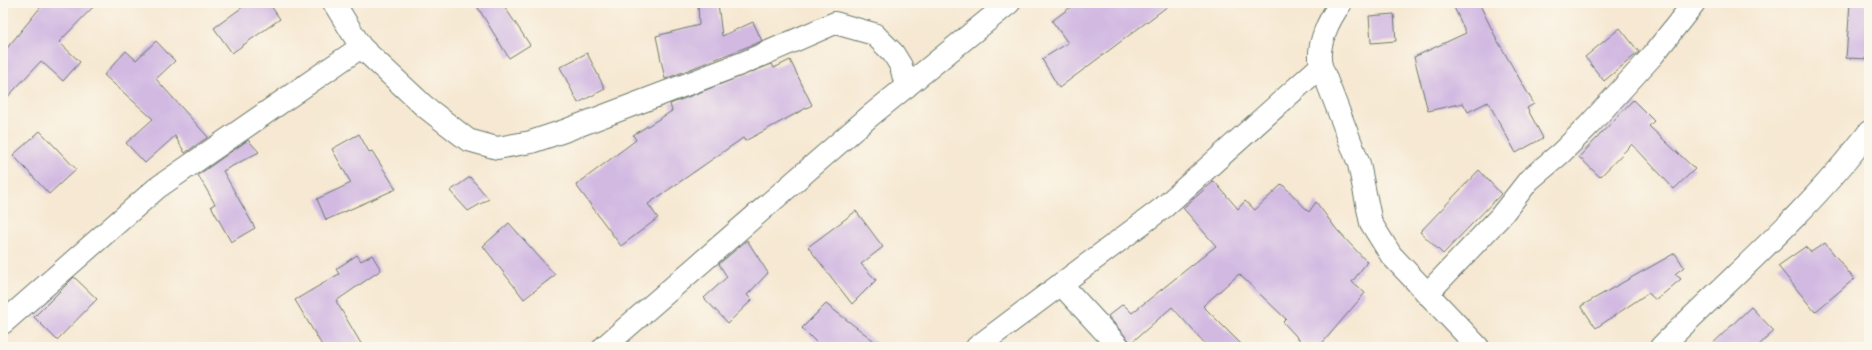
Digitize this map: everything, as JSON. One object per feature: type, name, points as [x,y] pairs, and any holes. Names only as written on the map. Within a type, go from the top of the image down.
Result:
[{"type":"street","points":[[334,3],[361,47],[424,106],[468,140],[497,148],[531,142],[564,131],[742,63],[835,23],[874,34],[893,53],[901,66],[906,88]]},
{"type":"street","points":[[604,347],[870,116],[1009,3]]},
{"type":"street","points":[[1341,3],[1333,14],[1325,34],[1319,57],[1321,66],[1359,164],[1371,223],[1391,255],[1478,347]]},
{"type":"street","points":[[1427,294],[1500,218],[1529,180],[1561,153],[1589,125],[1653,55],[1694,3]]},
{"type":"street","points":[[3,323],[157,188],[361,47]]},
{"type":"street","points":[[977,347],[1164,207],[1321,66]]},
{"type":"street","points":[[1661,347],[1788,223],[1855,151],[1869,132]]},
{"type":"street","points":[[1061,284],[1119,347]]},
{"type":"building","points":[[44,3],[97,3],[59,42],[80,62],[63,81],[41,61],[3,102],[3,53]]},
{"type":"building","points":[[248,3],[269,3],[280,19],[232,53],[214,28]]},
{"type":"building","points":[[475,3],[502,3],[530,45],[509,58]]},
{"type":"building","points":[[698,3],[718,3],[722,36],[753,22],[762,41],[665,79],[656,36],[699,25]]},
{"type":"building","points":[[1076,3],[1172,3],[1059,88],[1042,59],[1068,43],[1052,21]]},
{"type":"building","points":[[1452,3],[1479,3],[1496,38],[1534,104],[1527,108],[1543,138],[1516,153],[1488,102],[1468,112],[1463,103],[1428,111],[1414,57],[1466,33]]},
{"type":"building","points":[[1850,3],[1869,3],[1869,59],[1846,58]]},
{"type":"building","points":[[1394,14],[1396,41],[1371,43],[1369,16]]},
{"type":"building","points":[[1620,28],[1639,52],[1604,81],[1585,57]]},
{"type":"building","points":[[156,41],[175,61],[156,79],[208,137],[185,153],[175,136],[145,163],[126,143],[153,119],[104,75],[126,51],[136,60]]},
{"type":"building","points":[[587,53],[605,89],[578,103],[560,67]]},
{"type":"building","points":[[790,60],[812,105],[745,141],[743,138],[648,204],[658,218],[621,246],[576,185],[636,140],[633,135],[672,111],[670,104],[772,64],[774,68]]},
{"type":"building","points":[[1633,100],[1654,121],[1649,126],[1695,169],[1674,189],[1632,144],[1600,177],[1579,157]]},
{"type":"building","points":[[40,131],[76,169],[49,194],[13,155]]},
{"type":"building","points":[[359,134],[369,152],[372,151],[396,189],[326,220],[317,199],[351,183],[332,149]]},
{"type":"building","points":[[248,140],[259,152],[223,171],[255,228],[231,242],[211,206],[215,204],[198,175]]},
{"type":"building","points":[[1479,170],[1501,194],[1443,254],[1420,232]]},
{"type":"building","points":[[470,177],[489,199],[468,211],[450,191]]},
{"type":"building","points":[[1214,181],[1238,209],[1245,201],[1255,210],[1282,184],[1309,212],[1316,202],[1337,230],[1367,262],[1352,282],[1365,293],[1319,347],[1306,347],[1283,322],[1286,319],[1239,274],[1203,306],[1244,347],[1208,347],[1172,307],[1131,343],[1108,316],[1123,304],[1132,313],[1216,246],[1183,208]]},
{"type":"building","points":[[856,211],[883,247],[861,264],[876,280],[852,304],[808,247]]},
{"type":"building","points":[[509,223],[555,275],[524,299],[483,246]]},
{"type":"building","points":[[747,240],[768,273],[747,295],[752,300],[728,323],[704,298],[727,277],[719,264]]},
{"type":"building","points":[[1825,243],[1854,279],[1815,312],[1778,266],[1805,247],[1811,252]]},
{"type":"building","points":[[1675,253],[1684,267],[1675,274],[1681,279],[1656,300],[1648,293],[1596,328],[1581,306]]},
{"type":"building","points":[[357,255],[361,261],[372,255],[381,270],[336,301],[363,347],[323,347],[295,300],[339,274],[336,269]]},
{"type":"building","points":[[74,277],[97,299],[57,340],[34,317]]},
{"type":"building","points":[[826,304],[882,347],[821,347],[802,328]]},
{"type":"building","points":[[1751,307],[1774,331],[1757,347],[1709,347]]}]
